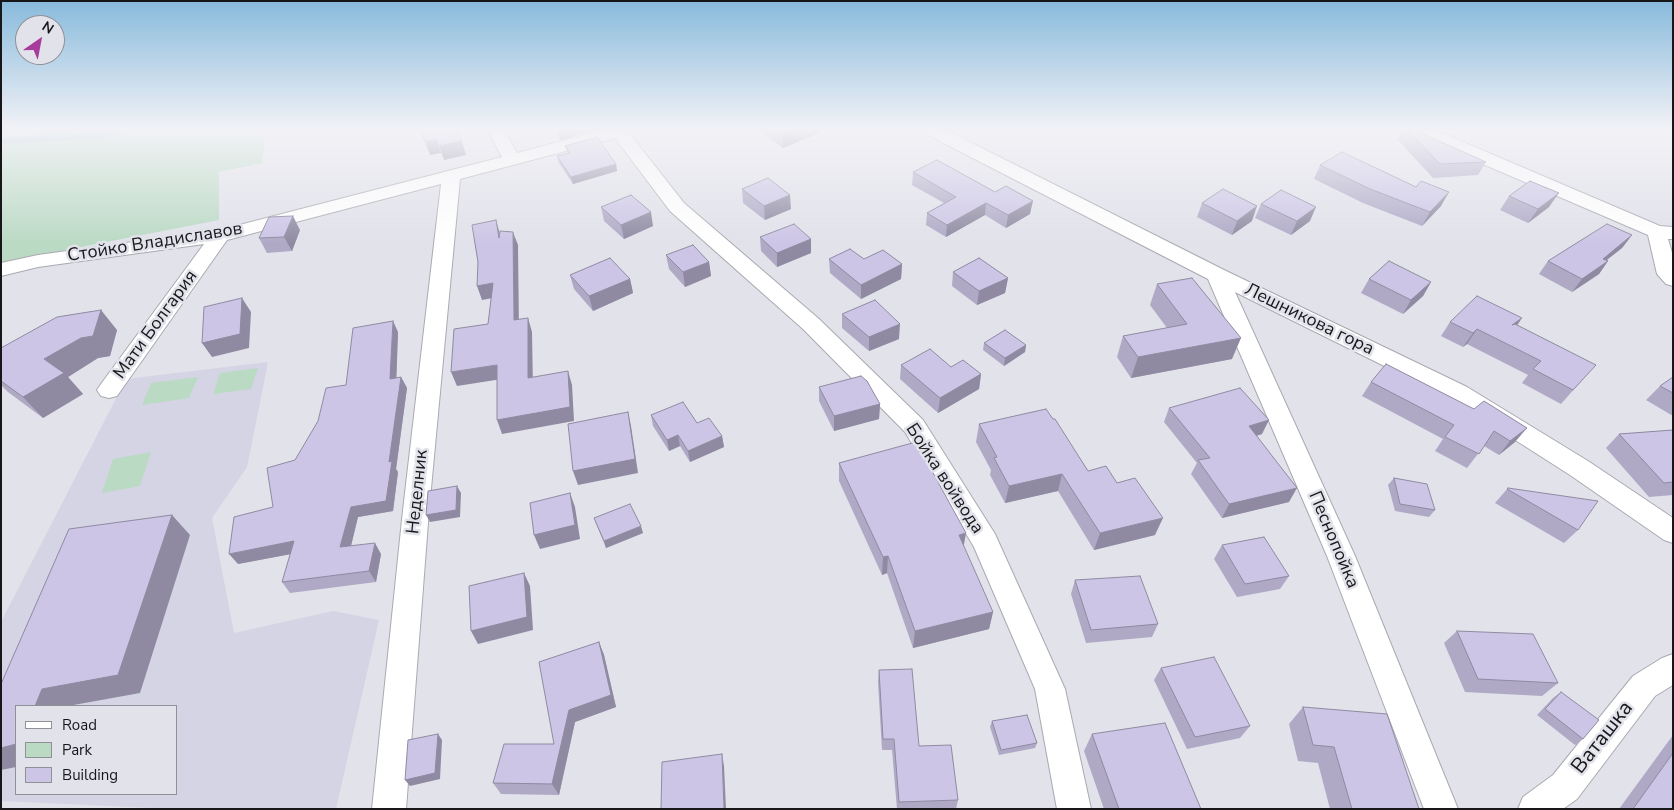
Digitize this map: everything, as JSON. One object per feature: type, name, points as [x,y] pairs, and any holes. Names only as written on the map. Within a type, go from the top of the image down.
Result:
[{"type":"street","name":"Стойко Владиславов","points":[[1,270],[38,262],[220,236],[478,168]]},
{"type":"street","name":"Бойка войвода","points":[[649,168],[677,207],[811,324],[914,426],[985,542],[1050,688],[1074,809]]},
{"type":"street","name":"Лешникова гора","points":[[1006,168],[1217,275],[1459,393],[1580,468],[1673,532]]},
{"type":"street","points":[[1510,168],[1665,232],[1666,274],[1673,279]]},
{"type":"street","name":"Неделник","points":[[389,809],[416,510],[451,175]]},
{"type":"street","name":"Мати Болгария","points":[[110,390],[220,236]]},
{"type":"street","name":"Песнопойка","points":[[1217,275],[1341,556],[1441,809]]},
{"type":"street","name":"Ваташка","points":[[1535,809],[1565,787],[1644,686],[1673,668]]},
{"type":"shaded area","points":[[268,362],[247,467],[212,518],[234,633],[333,611],[379,620],[336,809],[174,809],[1,801],[1,622],[126,379]]},
{"type":"green space","points":[[1,168],[239,168],[219,172],[219,220],[45,254],[1,266]]},
{"type":"green space","points":[[258,368],[251,389],[213,394],[220,373]]},
{"type":"green space","points":[[198,377],[189,398],[142,405],[151,383]]},
{"type":"green space","points":[[151,452],[140,486],[102,493],[113,459]]},
{"type":"building","points":[[565,168],[603,168],[571,177]]},
{"type":"building","points":[[921,168],[951,168],[995,192],[1006,186],[1033,201],[1008,215],[986,203],[947,225],[927,213],[956,197],[913,172]]},
{"type":"building","points":[[1326,168],[1375,168],[1416,187],[1421,181],[1449,192],[1430,212],[1370,189]]},
{"type":"building","points":[[768,178],[790,195],[764,206],[742,189]]},
{"type":"building","points":[[1530,181],[1559,193],[1538,209],[1509,196]]},
{"type":"building","points":[[1223,189],[1257,206],[1237,221],[1202,203]]},
{"type":"building","points":[[1281,190],[1316,207],[1297,221],[1261,204]]},
{"type":"building","points":[[631,195],[651,212],[621,225],[601,207]]},
{"type":"building","points":[[293,216],[284,237],[259,238],[269,217]]},
{"type":"building","points":[[496,220],[499,238],[500,231],[513,232],[514,320],[528,318],[528,378],[568,371],[570,407],[497,420],[497,365],[451,372],[454,329],[488,324],[493,283],[477,286],[478,262],[472,225]]},
{"type":"building","points":[[794,224],[811,239],[777,253],[760,237]]},
{"type":"building","points":[[1607,224],[1632,235],[1603,259],[1608,261],[1582,279],[1548,261]]},
{"type":"building","points":[[693,245],[709,262],[683,272],[666,255]]},
{"type":"building","points":[[850,249],[864,259],[883,250],[902,264],[861,285],[829,259]]},
{"type":"building","points":[[610,258],[630,279],[589,296],[570,275]]},
{"type":"building","points":[[979,258],[1008,278],[979,291],[953,272]]},
{"type":"building","points":[[1389,261],[1431,282],[1411,300],[1369,279]]},
{"type":"building","points":[[1192,278],[1241,338],[1138,357],[1123,336],[1187,324],[1157,284]]},
{"type":"building","points":[[1477,296],[1522,318],[1512,325],[1515,324],[1596,365],[1573,390],[1533,369],[1541,361],[1477,329],[1473,333],[1450,322]]},
{"type":"building","points":[[242,298],[240,334],[202,343],[204,307]]},
{"type":"building","points":[[875,300],[900,324],[869,337],[842,314]]},
{"type":"building","points":[[101,310],[93,336],[81,338],[44,359],[64,373],[23,397],[1,381],[1,348],[57,317]]},
{"type":"building","points":[[393,321],[390,379],[401,377],[389,462],[392,461],[386,501],[351,507],[340,547],[375,543],[369,571],[282,582],[294,541],[229,554],[234,517],[273,507],[267,468],[295,460],[318,421],[326,388],[346,385],[353,328]]},
{"type":"building","points":[[1005,330],[1026,345],[1005,358],[984,343]]},
{"type":"building","points":[[930,349],[951,367],[963,360],[981,374],[940,398],[901,365]]},
{"type":"building","points":[[1386,364],[1474,409],[1484,401],[1527,428],[1510,441],[1494,431],[1479,454],[1445,437],[1454,425],[1371,382]]},
{"type":"building","points":[[861,376],[867,381],[880,404],[834,416],[819,387]]},
{"type":"building","points":[[1673,377],[1673,393],[1660,386]]},
{"type":"building","points":[[1240,388],[1269,420],[1249,426],[1297,488],[1229,504],[1198,460],[1210,458],[1169,408]]},
{"type":"building","points":[[683,402],[697,423],[709,418],[722,436],[688,451],[678,435],[667,440],[651,415]]},
{"type":"building","points":[[1046,409],[1055,419],[1088,471],[1106,466],[1117,483],[1135,478],[1163,518],[1100,533],[1062,474],[1009,486],[994,458],[997,457],[979,424]]},
{"type":"building","points":[[628,412],[635,459],[573,471],[568,424]]},
{"type":"building","points":[[1673,430],[1673,482],[1664,483],[1619,434]]},
{"type":"building","points":[[916,442],[966,533],[959,535],[993,612],[915,631],[888,556],[883,557],[839,463]]},
{"type":"building","points":[[1394,478],[1427,484],[1435,510],[1400,504]]},
{"type":"building","points":[[457,486],[456,510],[426,515],[428,491]]},
{"type":"building","points":[[1508,488],[1598,501],[1578,530]]},
{"type":"building","points":[[570,493],[575,525],[534,535],[530,503]]},
{"type":"building","points":[[630,504],[641,526],[604,541],[594,518]]},
{"type":"building","points":[[172,515],[118,675],[42,689],[35,705],[15,705],[15,744],[1,748],[1,684],[69,529]]},
{"type":"building","points":[[1264,537],[1289,576],[1245,584],[1222,545]]},
{"type":"building","points":[[524,573],[527,617],[471,631],[469,586]]},
{"type":"building","points":[[1140,576],[1158,624],[1091,630],[1075,580]]},
{"type":"building","points":[[1457,631],[1533,634],[1558,683],[1478,679]]},
{"type":"building","points":[[599,642],[611,695],[569,710],[552,784],[493,783],[504,744],[554,744],[539,662]]},
{"type":"building","points":[[1214,657],[1250,726],[1195,737],[1161,668]]},
{"type":"building","points":[[912,669],[919,746],[951,745],[958,800],[899,802],[894,739],[883,739],[879,670]]},
{"type":"building","points":[[1561,692],[1599,720],[1583,739],[1545,709]]},
{"type":"building","points":[[1303,707],[1387,714],[1419,809],[1352,809],[1334,747],[1313,745]]},
{"type":"building","points":[[1027,715],[1037,743],[1001,750],[992,721]]},
{"type":"building","points":[[1165,723],[1201,809],[1119,809],[1092,734]]},
{"type":"building","points":[[438,734],[435,773],[405,780],[408,740]]},
{"type":"building","points":[[1673,753],[1673,809],[1633,809]]},
{"type":"building","points":[[722,754],[724,809],[661,809],[662,762]]}]
